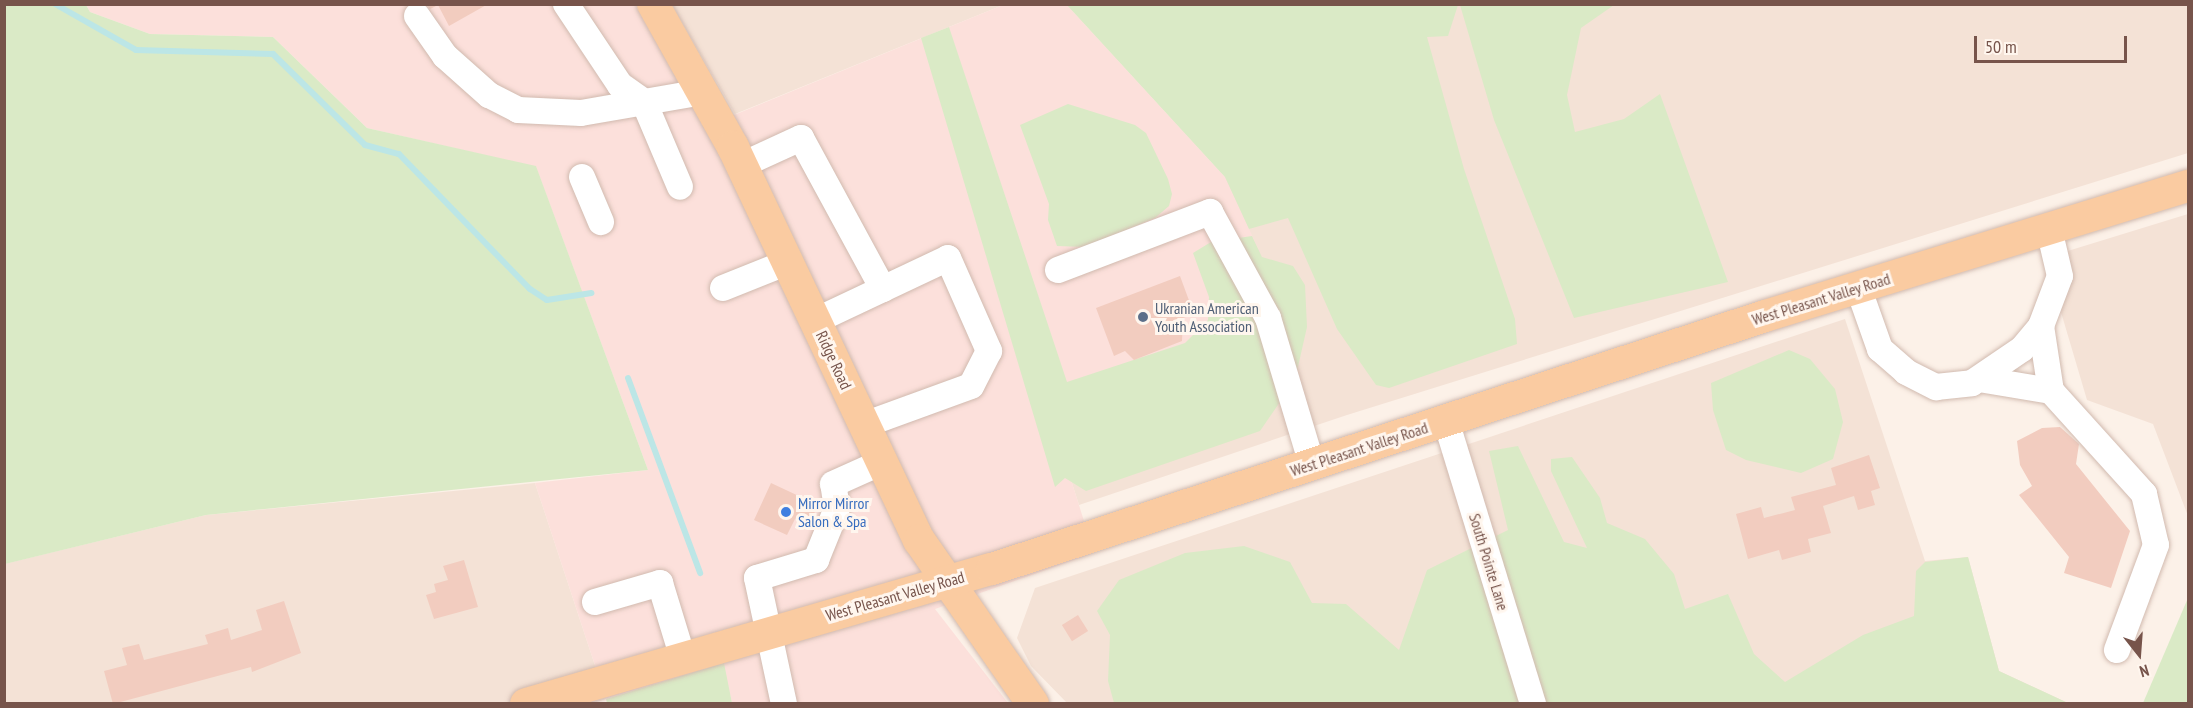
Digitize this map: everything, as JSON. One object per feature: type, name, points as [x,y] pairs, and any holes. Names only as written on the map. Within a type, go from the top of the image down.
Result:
[{"type":"main road","name":"Ridge Road","points":[[652,4],[742,165],[864,425],[944,583],[1033,704]]},
{"type":"main road","name":"West Pleasant Valley Road","points":[[526,704],[575,697],[683,658],[944,583],[1858,287],[2188,186]]},
{"type":"street","points":[[566,4],[620,85],[644,102],[680,187]]},
{"type":"street","points":[[417,16],[445,56],[489,95],[518,110],[572,113],[702,92]]},
{"type":"street","points":[[742,165],[801,138],[883,289]]},
{"type":"street","points":[[582,177],[601,222]]},
{"type":"street","points":[[1058,270],[1210,212],[1268,318],[1312,465]]},
{"type":"street","points":[[1978,379],[2022,350],[2041,326],[2060,276],[2049,229]]},
{"type":"street","points":[[815,321],[948,258],[989,351],[971,386],[864,425]]},
{"type":"street","points":[[723,288],[788,262]]},
{"type":"street","points":[[1858,287],[1880,349],[1906,372],[1936,387],[1978,379],[2051,391]]},
{"type":"street","points":[[2041,326],[2051,391],[2144,494],[2156,545],[2117,650]]},
{"type":"street","name":"South Pointe Lane","points":[[1446,421],[1533,704]]},
{"type":"street","points":[[784,704],[766,633],[757,578],[816,560],[837,508],[832,484],[882,462]]},
{"type":"street","points":[[595,602],[660,583],[683,658]]},
{"type":"shaded area","points":[[86,5],[635,5],[707,126],[1003,5],[1067,5],[1225,177],[1289,315],[1047,403],[1094,553],[935,609],[1008,703],[732,703],[723,664],[606,699],[535,483],[648,470],[536,167],[367,128],[273,37],[150,34],[90,12]]},
{"type":"shaded area","points":[[672,5],[1003,5],[735,114]]},
{"type":"shaded area","points":[[1067,5],[2188,5],[2188,153],[1347,415],[1079,505],[1046,403],[1225,177]]},
{"type":"shaded area","points":[[2188,214],[2188,516],[2153,424],[2087,400],[2045,258]]},
{"type":"shaded area","points":[[1845,319],[1925,561],[1968,557],[1999,671],[2068,703],[1067,703],[1031,666],[1017,638],[1035,588]]},
{"type":"shaded area","points":[[535,483],[606,699],[591,704],[5,703],[4,564],[206,515]]},
{"type":"green space","points":[[4,5],[86,5],[90,12],[150,34],[273,37],[367,128],[536,166],[648,470],[206,515],[5,564]]},
{"type":"green space","points":[[1067,5],[1458,5],[1448,36],[1427,37],[1464,169],[1515,319],[1517,344],[1389,388],[1376,385],[1337,329],[1288,218],[1249,229],[1225,177]]},
{"type":"green space","points":[[1460,5],[1614,5],[1581,28],[1567,95],[1575,132],[1624,119],[1660,94],[1728,282],[1574,318],[1494,120]]},
{"type":"green space","points":[[949,27],[1067,382],[1185,343],[1208,320],[1209,297],[1193,253],[1211,242],[1252,236],[1262,257],[1293,266],[1305,285],[1307,327],[1295,380],[1260,431],[1086,491],[1065,478],[1055,487],[921,38]]},
{"type":"green space","points":[[1068,104],[1135,125],[1146,133],[1168,179],[1172,194],[1169,206],[1155,218],[1085,247],[1057,246],[1048,220],[1049,204],[1020,125]]},
{"type":"green space","points":[[1789,350],[1810,359],[1835,389],[1843,422],[1833,459],[1801,473],[1746,460],[1726,450],[1713,410],[1711,383]]},
{"type":"green space","points":[[1518,446],[1564,542],[1587,548],[1551,471],[1551,459],[1572,457],[1600,498],[1607,523],[1645,539],[1674,574],[1685,609],[1728,594],[1754,654],[1785,682],[1863,635],[1914,616],[1916,571],[1925,562],[1968,557],[1999,671],[2068,703],[1114,703],[1108,681],[1110,635],[1097,611],[1119,580],[1185,553],[1244,546],[1290,562],[1312,603],[1346,604],[1399,650],[1427,570],[1508,530],[1489,451]]},
{"type":"green space","points":[[2188,598],[2188,703],[2143,703]]},
{"type":"green space","points":[[724,663],[732,703],[607,703],[606,699]]},
{"type":"building","points":[[426,4],[488,4],[449,26],[438,5],[430,9]]},
{"type":"building","name":"Ukranian American Youth Association","points":[[1180,276],[1194,314],[1183,318],[1182,341],[1134,360],[1125,351],[1114,356],[1096,308]]},
{"type":"building","points":[[2060,427],[2079,444],[2076,464],[2130,531],[2111,588],[2064,573],[2069,557],[2019,495],[2032,486],[2020,465],[2017,441],[2042,428]]},
{"type":"building","points":[[1869,455],[1880,488],[1871,491],[1875,505],[1858,510],[1854,496],[1823,506],[1831,533],[1808,539],[1811,552],[1782,560],[1779,550],[1748,559],[1736,514],[1761,507],[1764,518],[1795,510],[1791,497],[1836,485],[1831,468]]},
{"type":"building","name":"Mirror Mirror Salon & Spa","points":[[771,483],[818,505],[809,525],[795,519],[787,535],[754,520]]},
{"type":"building","points":[[464,560],[478,607],[434,619],[426,595],[436,592],[434,584],[448,580],[443,566]]},
{"type":"building","points":[[284,601],[301,653],[252,672],[251,667],[113,704],[104,671],[127,665],[122,648],[139,644],[144,660],[208,644],[205,635],[228,628],[231,640],[262,630],[256,610]]},
{"type":"building","points":[[1078,615],[1088,631],[1072,641],[1062,625]]},
{"type":"waterway","points":[[55,4],[136,50],[273,54],[365,145],[399,154],[530,289],[547,300],[591,293]]},
{"type":"waterway","points":[[628,378],[700,573]]},
{"type":"place","name":"Ukranian American Youth Association","points":[[1143,317]]},
{"type":"place","name":"Mirror Mirror Salon & Spa","points":[[786,512]]}]
